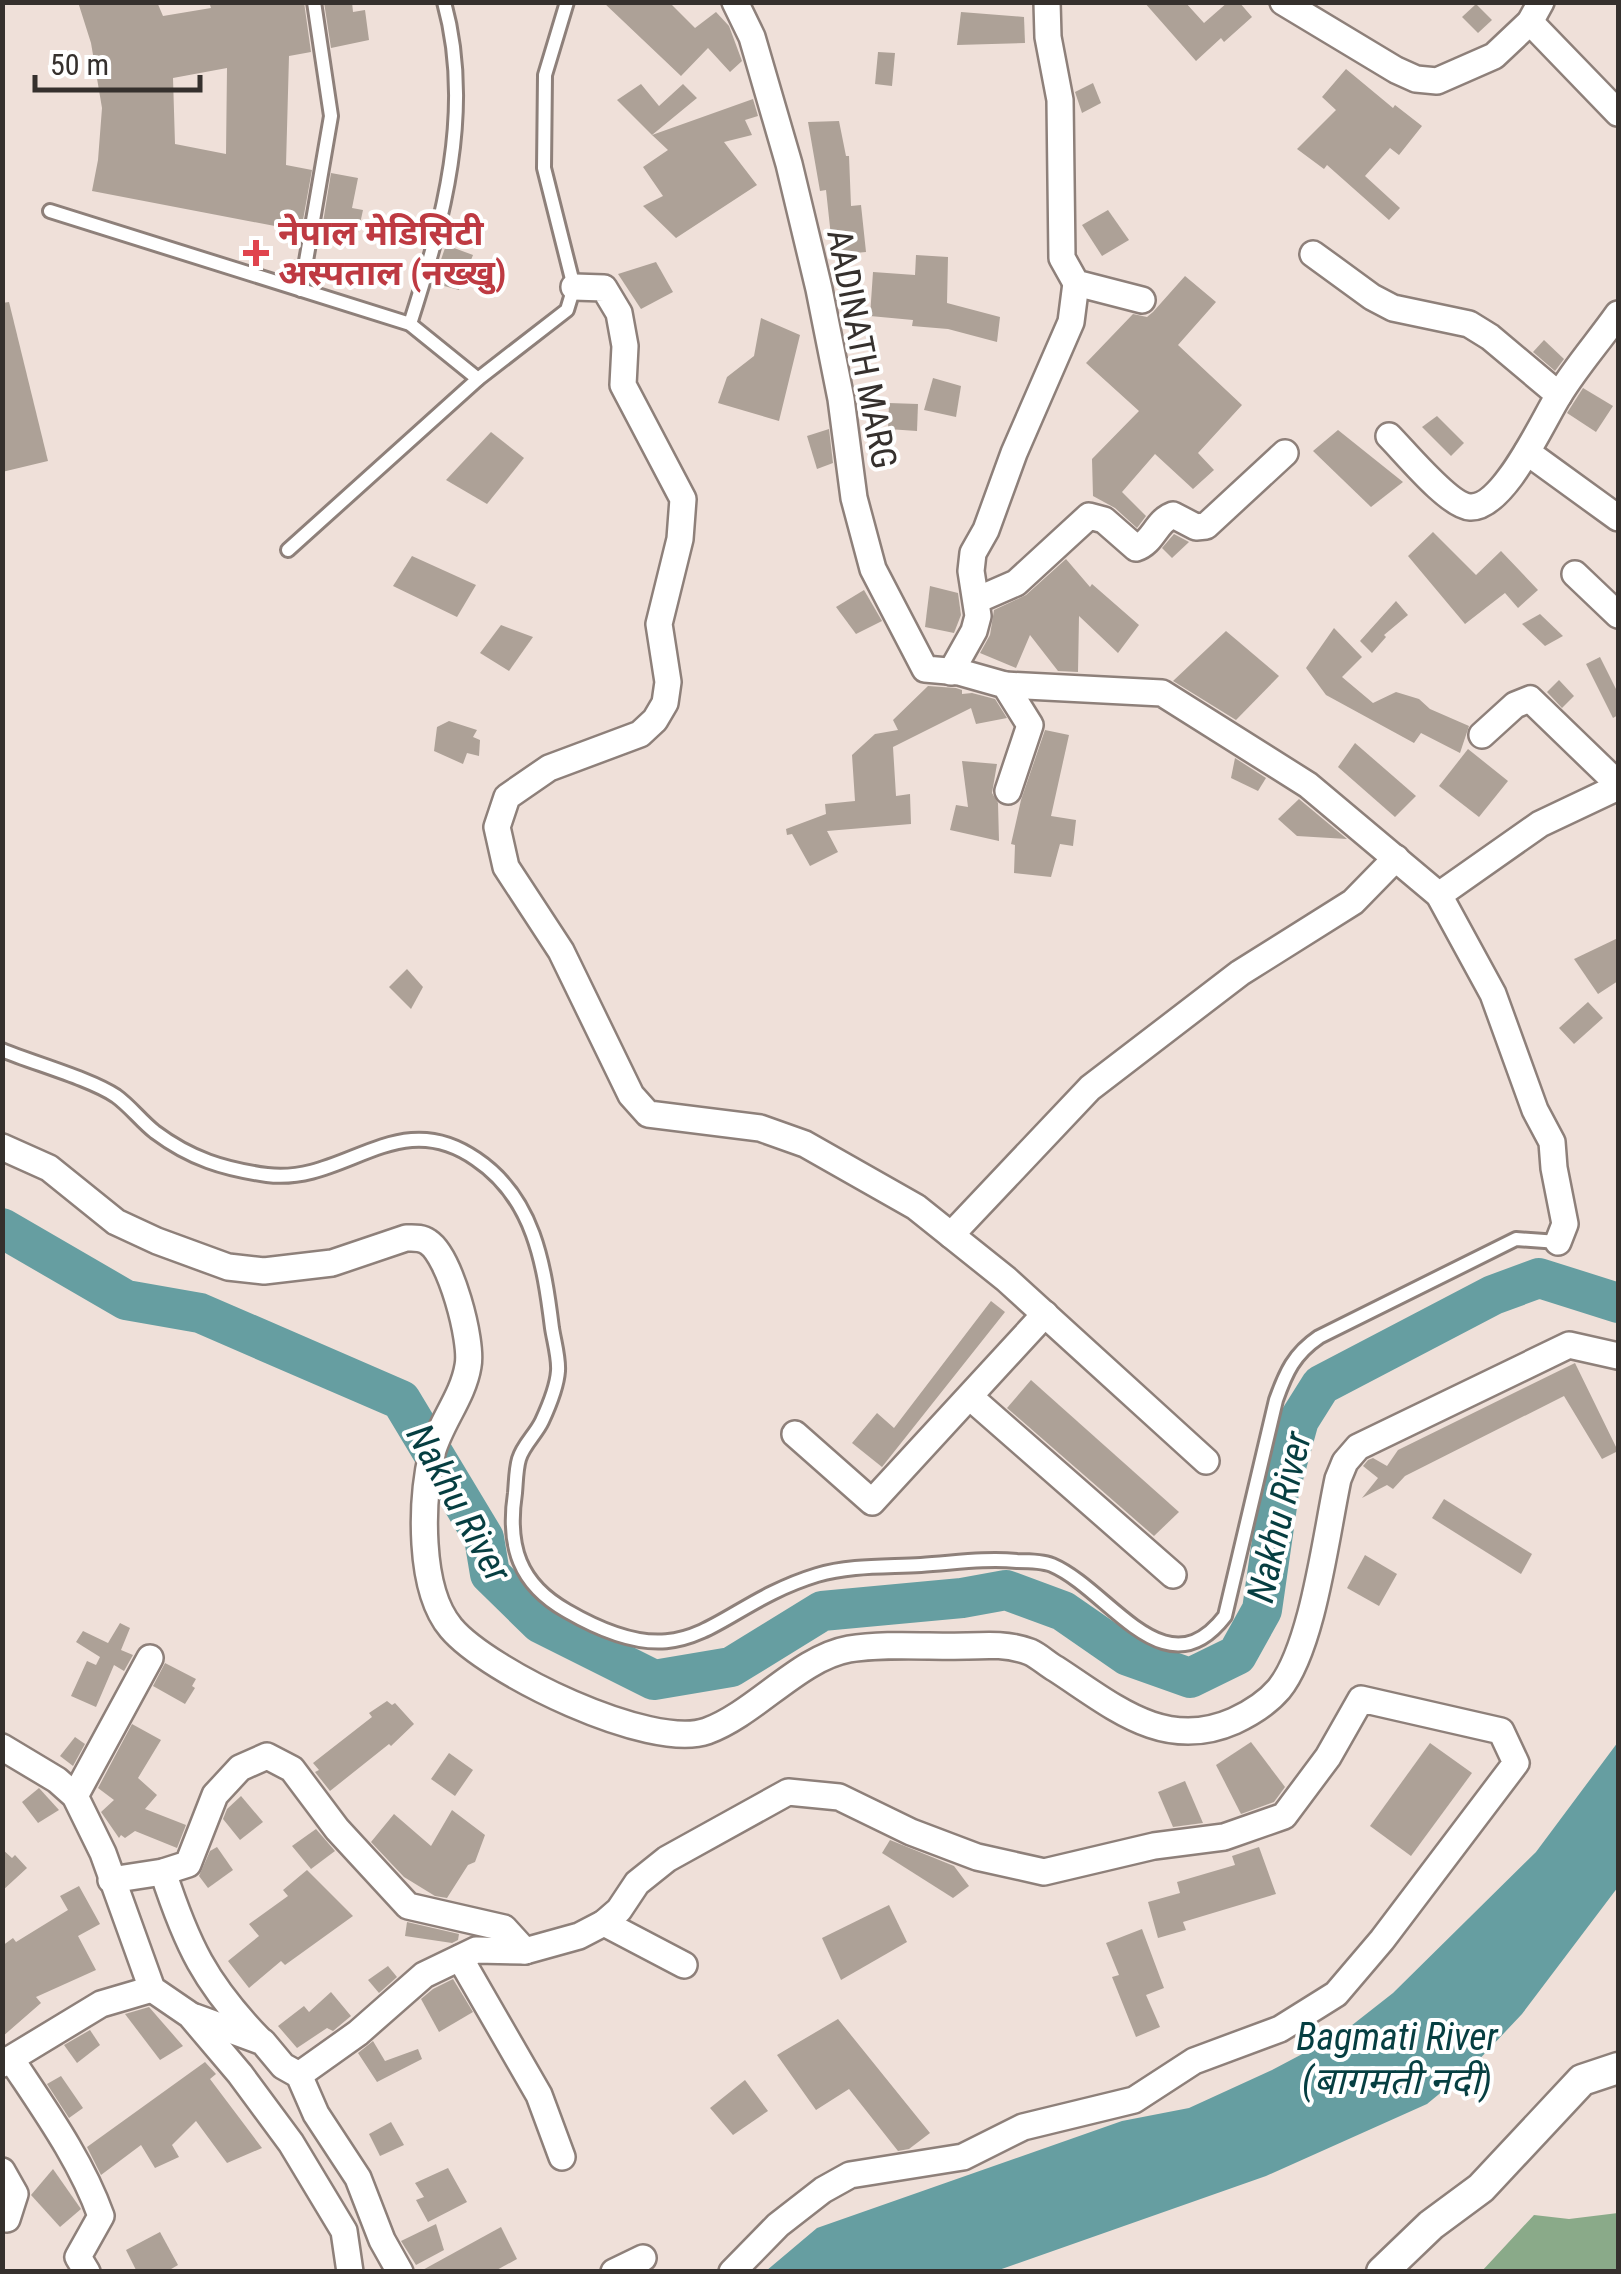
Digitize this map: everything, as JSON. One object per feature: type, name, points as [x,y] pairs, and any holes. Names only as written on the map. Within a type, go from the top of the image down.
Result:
[{"type":"street","name":"AADINATH MARG","points":[[735,2],[752,37],[789,164],[837,381],[854,498],[873,569],[924,669],[955,672]]},
{"type":"street","points":[[1047,2],[1048,36],[1060,100],[1062,258],[1076,283],[1070,322],[986,530],[973,553],[977,600],[974,631],[955,672],[1005,685],[1162,694],[1308,785],[1439,894],[1493,994],[1535,1110],[1552,1142],[1565,1224],[1558,1242]]},
{"type":"street","points":[[1283,2],[1396,70],[1416,79],[1437,81],[1494,56],[1536,12],[1618,113]]},
{"type":"street","points":[[1313,254],[1393,308],[1469,324],[1559,395]]},
{"type":"street","points":[[1076,283],[1142,300]]},
{"type":"street","points":[[574,287],[604,288],[619,313],[625,346],[624,386],[683,499],[680,539],[658,624],[668,682],[665,703],[640,734],[549,768],[506,797],[497,827],[506,867],[561,951],[630,1095],[648,1114],[760,1128],[805,1144],[916,1207],[1045,1314],[1206,1461]]},
{"type":"street","points":[[1389,436],[1454,501],[1470,507],[1484,504],[1527,452],[1559,395],[1618,314]]},
{"type":"street","points":[[1527,452],[1618,518]]},
{"type":"street","points":[[977,600],[1016,582],[1088,516],[1104,520],[1136,548],[1144,546],[1166,517],[1180,516],[1196,526],[1206,526],[1286,453]]},
{"type":"street","points":[[1575,574],[1618,615]]},
{"type":"street","points":[[1005,685],[1030,725],[1008,790]]},
{"type":"street","points":[[1439,894],[1540,824],[1618,786],[1530,700],[1515,704],[1482,735]]},
{"type":"street","points":[[951,1235],[1090,1088],[1240,973],[1352,902],[1396,858]]},
{"type":"street","points":[[2,1147],[49,1168],[116,1222],[156,1242],[228,1267],[264,1270],[332,1262],[406,1238],[432,1243],[446,1266],[462,1315],[469,1364],[432,1453],[424,1561],[434,1600],[451,1628],[480,1652],[603,1717],[658,1733],[703,1733],[745,1712],[819,1662],[848,1650],[1000,1645],[1032,1653],[1152,1728],[1196,1733],[1234,1721],[1278,1690],[1302,1649],[1338,1479],[1345,1462],[1358,1447],[1569,1345],[1618,1356]]},
{"type":"street","points":[[794,1434],[872,1502],[1045,1314]]},
{"type":"street","points":[[970,1396],[1172,1575]]},
{"type":"street","points":[[75,1796],[150,1658]]},
{"type":"street","points":[[299,2075],[358,2033],[424,1975],[476,1950],[525,1950],[579,1936],[604,1923],[638,1884],[668,1859],[788,1792],[839,1797],[911,1832],[977,1857],[1044,1872],[1154,1846],[1224,1836],[1284,1816],[1328,1757],[1361,1699],[1502,1731],[1516,1763],[1382,1940],[1336,1994],[1280,2029],[1194,2061],[1134,2100],[1023,2127],[963,2157],[850,2176],[823,2190],[778,2224],[732,2272]]},
{"type":"street","points":[[2,1747],[57,1780],[75,1796],[96,1836],[152,1990],[190,2016],[263,2042]]},
{"type":"street","points":[[112,1880],[188,1864],[214,1795],[240,1768],[267,1756],[292,1769],[337,1828],[408,1906],[504,1928],[525,1950]]},
{"type":"street","points":[[162,1872],[186,1940],[222,2001],[283,2066],[299,2075],[316,2114],[358,2178],[382,2240],[400,2272]]},
{"type":"street","points":[[604,1923],[684,1965]]},
{"type":"street","points":[[460,1958],[539,2095],[562,2157]]},
{"type":"street","points":[[87,2272],[78,2257],[102,2216],[51,2118],[7,2061],[101,2004],[152,1990]]},
{"type":"street","points":[[190,2016],[240,2074],[291,2144],[344,2231],[350,2272]]},
{"type":"street","points":[[1382,2272],[1431,2224],[1481,2188],[1582,2080],[1618,2068]]},
{"type":"street","points":[[2,2171],[14,2194],[7,2219]]},
{"type":"street","points":[[614,2272],[643,2258]]},
{"type":"lane","points":[[301,290],[331,116],[314,2]]},
{"type":"lane","points":[[410,324],[440,222],[453,157],[457,84],[453,34],[444,2]]},
{"type":"lane","points":[[288,550],[478,379],[567,310],[574,287],[544,168],[545,74],[567,2]]},
{"type":"lane","points":[[50,211],[410,324],[478,379]]},
{"type":"lane","points":[[2,1050],[114,1094],[155,1132],[210,1165],[274,1176],[316,1171],[397,1139],[434,1140],[474,1157],[512,1190],[534,1232],[547,1286],[558,1372],[543,1420],[520,1456],[511,1520],[517,1557],[534,1587],[562,1609],[601,1630],[655,1644],[715,1628],[767,1597],[818,1574],[981,1558],[1048,1563],[1148,1635],[1173,1646],[1191,1646],[1211,1635],[1225,1616],[1276,1400],[1287,1369],[1300,1350],[1516,1239],[1558,1242]]},
{"type":"green space","points":[[1618,2213],[1618,2271],[1482,2271],[1534,2215],[1569,2219]]},
{"type":"water","name":"Bagmati River (बागमती नदी)","points":[[1618,1742],[1618,1887],[1522,2014],[1472,2067],[1427,2104],[1266,2176],[996,2271],[766,2271],[817,2228],[1122,2121],[1189,2108],[1342,2033],[1393,1993],[1536,1852]]},
{"type":"building","points":[[78,2],[157,2],[163,16],[211,8],[209,2],[304,2],[311,52],[289,56],[286,165],[312,170],[301,231],[92,191],[102,108],[91,43]],"holes":[[[227,68],[226,154],[175,144],[173,78]]]},
{"type":"building","points":[[324,2],[352,2],[353,12],[365,10],[369,40],[331,48]]},
{"type":"building","points":[[603,2],[669,2],[695,28],[716,12],[729,26],[742,61],[730,72],[708,48],[681,76]]},
{"type":"building","points":[[1144,2],[1185,2],[1204,23],[1228,2],[1239,2],[1252,17],[1196,61]]},
{"type":"building","points":[[1476,4],[1492,20],[1478,33],[1462,17]]},
{"type":"building","points":[[961,12],[1024,17],[1025,43],[957,45]]},
{"type":"building","points":[[878,52],[895,53],[892,86],[875,84]]},
{"type":"building","points":[[1346,69],[1422,126],[1399,155],[1390,148],[1365,176],[1400,208],[1389,220],[1327,165],[1324,169],[1297,149],[1336,110],[1322,97]]},
{"type":"building","points":[[1093,83],[1101,103],[1082,113],[1075,92]]},
{"type":"building","points":[[641,84],[659,106],[683,84],[697,98],[652,135],[617,100]]},
{"type":"building","points":[[753,99],[758,116],[745,120],[752,135],[724,142],[757,185],[676,238],[643,206],[663,196],[643,167],[668,150],[652,135]]},
{"type":"building","points":[[839,121],[849,156],[851,206],[861,205],[866,252],[833,255],[826,190],[820,191],[808,122]]},
{"type":"building","points":[[331,173],[358,178],[352,208],[363,210],[356,242],[321,235]]},
{"type":"building","points":[[1108,210],[1129,240],[1102,256],[1082,225]]},
{"type":"building","points":[[446,245],[473,255],[459,290],[433,283]]},
{"type":"building","points":[[916,255],[948,257],[947,303],[1000,317],[997,342],[948,329],[912,326],[913,320],[870,316],[873,272],[915,275]]},
{"type":"building","points":[[656,262],[673,292],[641,309],[618,274]]},
{"type":"building","points":[[1185,276],[1216,302],[1178,345],[1242,405],[1198,453],[1214,470],[1193,489],[1155,454],[1122,492],[1146,516],[1137,528],[1115,508],[1093,496],[1092,459],[1139,411],[1086,363],[1133,314],[1147,317],[1153,312]]},
{"type":"building","points":[[9,302],[48,461],[2,472],[2,303]]},
{"type":"building","points":[[761,318],[800,335],[779,421],[718,403],[727,377],[754,356]]},
{"type":"building","points":[[1544,340],[1564,359],[1555,371],[1533,352]]},
{"type":"building","points":[[933,378],[961,386],[956,417],[924,410]]},
{"type":"building","points":[[1583,388],[1613,406],[1596,432],[1567,413]]},
{"type":"building","points":[[889,403],[918,404],[917,431],[888,429]]},
{"type":"building","points":[[1437,416],[1464,443],[1451,456],[1422,427]]},
{"type":"building","points":[[829,429],[833,463],[817,469],[807,436]]},
{"type":"building","points":[[1338,430],[1403,482],[1371,507],[1313,451]]},
{"type":"building","points":[[491,432],[524,458],[487,504],[446,480]]},
{"type":"building","points":[[1433,532],[1476,575],[1501,551],[1538,590],[1518,608],[1505,593],[1465,624],[1408,556]]},
{"type":"building","points":[[1174,534],[1189,542],[1172,558],[1162,548]]},
{"type":"building","points":[[412,556],[476,585],[457,617],[393,586]]},
{"type":"building","points":[[1066,559],[1090,587],[1092,584],[1139,625],[1118,653],[1079,616],[1078,672],[1058,671],[1030,635],[1016,668],[980,653],[990,635],[994,610],[1026,595]]},
{"type":"building","points":[[930,586],[958,593],[961,615],[954,633],[925,627]]},
{"type":"building","points":[[864,590],[882,621],[856,634],[836,607]]},
{"type":"building","points":[[1396,601],[1408,615],[1384,635],[1372,653],[1360,641]]},
{"type":"building","points":[[1540,614],[1563,636],[1545,646],[1522,624]]},
{"type":"building","points":[[501,625],[533,637],[509,671],[480,653]]},
{"type":"building","points":[[1334,628],[1362,657],[1342,677],[1373,703],[1396,692],[1419,699],[1430,709],[1469,726],[1460,753],[1421,733],[1414,743],[1326,695],[1306,668]]},
{"type":"building","points":[[1226,631],[1279,676],[1236,720],[1173,681]]},
{"type":"building","points":[[1600,657],[1618,693],[1618,715],[1613,718],[1586,664]]},
{"type":"building","points":[[1559,680],[1574,696],[1562,708],[1547,692]]},
{"type":"building","points":[[928,686],[956,688],[962,694],[995,699],[1007,718],[976,724],[971,708],[893,747],[896,796],[910,794],[911,824],[827,831],[838,852],[810,866],[786,829],[826,814],[825,804],[855,801],[852,755],[875,734],[898,730],[893,720]]},
{"type":"building","points":[[449,721],[477,730],[473,737],[480,740],[479,756],[467,753],[463,764],[434,751],[437,727]]},
{"type":"building","points":[[1045,730],[1069,735],[1051,816],[1076,820],[1073,846],[1060,844],[1051,877],[1014,873],[1015,845],[1011,844]]},
{"type":"building","points":[[1355,743],[1416,796],[1395,817],[1338,767]]},
{"type":"building","points":[[1468,749],[1508,781],[1479,817],[1439,786]]},
{"type":"building","points":[[1235,758],[1266,778],[1258,791],[1231,778]]},
{"type":"building","points":[[962,761],[997,764],[992,793],[998,803],[999,841],[950,830],[956,805],[968,807]]},
{"type":"building","points":[[1299,799],[1347,839],[1297,836],[1278,819]]},
{"type":"building","points":[[1618,938],[1618,981],[1598,994],[1574,959]]},
{"type":"building","points":[[407,969],[423,987],[411,1009],[389,987]]},
{"type":"building","points":[[1588,1002],[1603,1018],[1574,1044],[1559,1028]]},
{"type":"building","points":[[991,1301],[1005,1312],[882,1467],[852,1443],[877,1413],[894,1428]]},
{"type":"building","points":[[1575,1363],[1618,1451],[1602,1459],[1564,1396],[1405,1476],[1393,1489],[1387,1485],[1362,1498],[1378,1478],[1363,1466],[1368,1460],[1373,1458],[1387,1466],[1398,1450]]},
{"type":"building","points":[[1031,1380],[1179,1512],[1154,1536],[1007,1408]]},
{"type":"building","points":[[1444,1499],[1532,1554],[1521,1574],[1432,1518]]},
{"type":"building","points":[[1365,1555],[1397,1574],[1379,1606],[1347,1588]]},
{"type":"building","points":[[120,1623],[130,1628],[121,1650],[133,1655],[124,1671],[114,1665],[96,1707],[71,1696],[87,1661],[96,1665],[100,1657],[76,1642],[83,1631],[108,1643]]},
{"type":"building","points":[[165,1663],[196,1679],[185,1704],[153,1686]]},
{"type":"building","points":[[387,1701],[395,1703],[414,1724],[330,1791],[313,1763]]},
{"type":"building","points":[[132,1724],[161,1740],[138,1778],[157,1795],[145,1809],[186,1825],[177,1848],[135,1831],[119,1838],[101,1812],[114,1800],[98,1788]]},
{"type":"building","points":[[75,1737],[85,1744],[73,1766],[60,1756]]},
{"type":"building","points":[[1251,1742],[1285,1787],[1274,1802],[1241,1814],[1216,1765]]},
{"type":"building","points":[[1430,1743],[1472,1773],[1411,1856],[1370,1826]]},
{"type":"building","points":[[449,1753],[473,1770],[455,1796],[431,1779]]},
{"type":"building","points":[[1185,1781],[1203,1823],[1173,1827],[1158,1792]]},
{"type":"building","points":[[39,1788],[59,1810],[38,1823],[22,1802]]},
{"type":"building","points":[[241,1796],[263,1822],[240,1840],[223,1819],[227,1809]]},
{"type":"building","points":[[452,1810],[485,1835],[475,1862],[468,1865],[447,1898],[435,1896],[404,1877],[371,1842],[394,1814],[431,1846]]},
{"type":"building","points":[[316,1829],[335,1851],[311,1869],[292,1846]]},
{"type":"building","points":[[890,1840],[954,1866],[969,1886],[953,1898],[882,1853]]},
{"type":"building","points":[[217,1847],[233,1870],[208,1888],[199,1876],[210,1851]]},
{"type":"building","points":[[1259,1847],[1276,1894],[1183,1922],[1186,1930],[1158,1938],[1148,1902],[1180,1893],[1177,1882],[1235,1865],[1232,1856]]},
{"type":"building","points":[[2,1849],[12,1858],[15,1855],[27,1868],[2,1891]]},
{"type":"building","points":[[307,1870],[353,1916],[285,1965],[281,1961],[249,1988],[228,1961],[259,1936],[249,1924],[288,1896],[283,1890]]},
{"type":"building","points":[[79,1886],[100,1924],[78,1936],[96,1970],[36,1997],[41,2003],[2,2037],[2,1946],[13,1938],[16,1942],[68,1910],[60,1896]]},
{"type":"building","points":[[889,1905],[907,1942],[841,1980],[822,1938]]},
{"type":"building","points":[[407,1922],[459,1934],[458,1940],[452,1943],[405,1936]]},
{"type":"building","points":[[1142,1929],[1164,1988],[1146,1995],[1160,2027],[1136,2037],[1112,1977],[1119,1975],[1106,1943]]},
{"type":"building","points":[[388,1966],[397,1977],[379,1993],[368,1980]]},
{"type":"building","points":[[453,1979],[473,2012],[439,2032],[421,1999]]},
{"type":"building","points":[[331,1992],[351,2016],[333,2031],[327,2028],[297,2048],[278,2026],[304,2006],[309,2012]]},
{"type":"building","points":[[149,2007],[183,2046],[160,2060],[125,2014]]},
{"type":"building","points":[[838,2019],[930,2133],[909,2149],[898,2151],[849,2089],[816,2110],[777,2055]]},
{"type":"building","points":[[90,2030],[100,2045],[77,2063],[64,2045]]},
{"type":"building","points":[[373,2041],[385,2061],[418,2049],[422,2059],[377,2082],[358,2053]]},
{"type":"building","points":[[205,2062],[216,2074],[210,2079],[262,2148],[227,2163],[196,2121],[172,2145],[179,2157],[155,2168],[141,2145],[101,2175],[87,2147]]},
{"type":"building","points":[[61,2076],[83,2108],[69,2118],[47,2084]]},
{"type":"building","points":[[745,2080],[768,2111],[733,2135],[710,2108]]},
{"type":"building","points":[[391,2122],[404,2145],[380,2156],[369,2134]]},
{"type":"building","points":[[448,2168],[467,2202],[428,2222],[416,2200],[424,2197],[415,2183]]},
{"type":"building","points":[[53,2169],[81,2209],[60,2227],[31,2195]]},
{"type":"building","points":[[436,2224],[444,2250],[416,2265],[401,2241]]},
{"type":"building","points":[[501,2227],[517,2259],[493,2272],[419,2272]]},
{"type":"building","points":[[160,2232],[178,2265],[166,2272],[137,2272],[126,2250]]},
{"type":"waterway","name":"Nakhu River","points":[[2,1228],[126,1300],[200,1313],[401,1400],[484,1538],[490,1574],[540,1623],[654,1680],[731,1667],[822,1611],[1006,1590],[1063,1611],[1128,1656],[1190,1678],[1237,1655],[1262,1610],[1279,1492],[1299,1420],[1321,1385],[1493,1295],[1539,1278],[1618,1303]]},
{"type":"place","name":"नेपाल मेडिसिटी अस्पताल (नख्खु)","points":[[256,253]]}]
